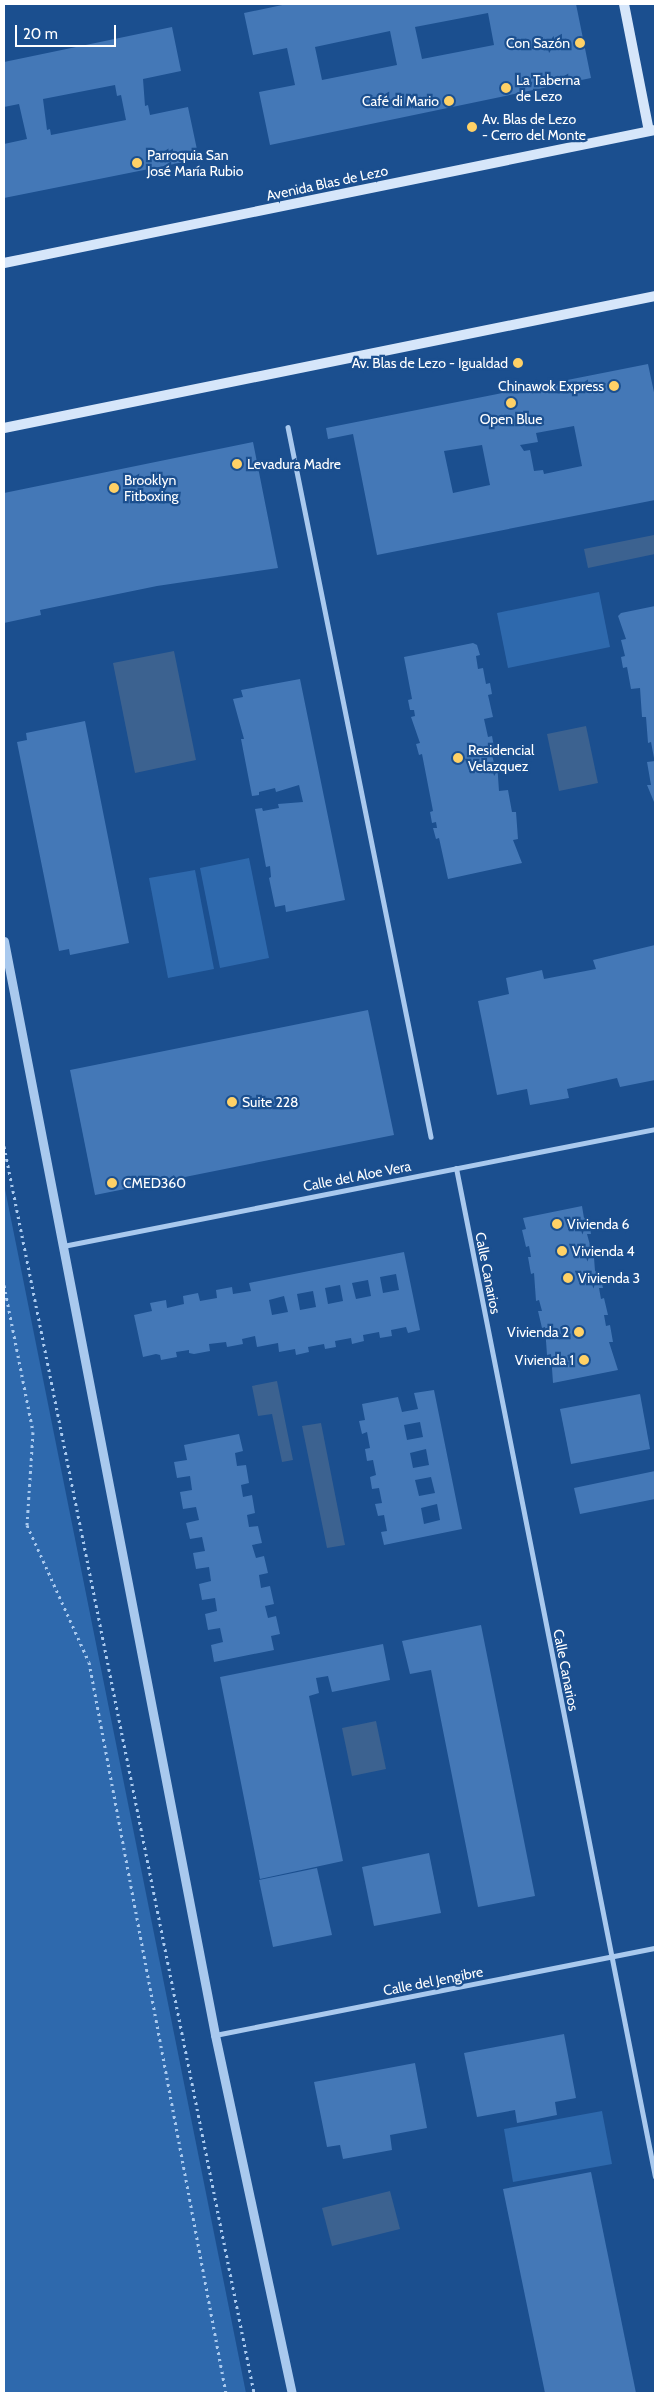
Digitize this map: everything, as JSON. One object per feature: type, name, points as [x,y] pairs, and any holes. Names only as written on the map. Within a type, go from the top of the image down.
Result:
[{"type":"main road","points":[[624,4],[652,131]]},
{"type":"main road","name":"Avenida Blas de Lezo","points":[[4,263],[652,131]]},
{"type":"main road","points":[[4,428],[655,296]]},
{"type":"street","points":[[288,426],[431,1137]]},
{"type":"street","points":[[4,941],[215,2035],[292,2393]]},
{"type":"street","name":"Calle del Aloe Vera","points":[[64,1246],[655,1129]]},
{"type":"street","name":"Calle Canarios","points":[[456,1168],[655,2177]]},
{"type":"street","name":"Calle del Jengibre","points":[[215,2035],[655,1948]]},
{"type":"path","points":[[4,1146],[254,2393]]},
{"type":"path","points":[[4,1285],[33,1432],[27,1525],[89,1662],[226,2393]]},
{"type":"shaded area","points":[[654,535],[655,554],[588,568],[584,549]]},
{"type":"shaded area","points":[[599,592],[610,647],[508,668],[497,613]]},
{"type":"shaded area","points":[[174,651],[196,760],[135,773],[113,663]]},
{"type":"shaded area","points":[[586,726],[598,783],[559,791],[547,734]]},
{"type":"shaded area","points":[[249,858],[269,958],[220,968],[200,868]]},
{"type":"shaded area","points":[[195,870],[214,969],[168,978],[149,878]]},
{"type":"shaded area","points":[[4,1184],[246,2393],[4,2393]]},
{"type":"shaded area","points":[[277,1381],[293,1460],[282,1462],[272,1414],[258,1416],[252,1386]]},
{"type":"shaded area","points":[[321,1423],[345,1545],[327,1548],[302,1426]]},
{"type":"shaded area","points":[[376,1721],[386,1769],[352,1776],[342,1728]]},
{"type":"shaded area","points":[[602,2111],[612,2164],[513,2182],[504,2129]]},
{"type":"shaded area","points":[[390,2191],[400,2229],[332,2246],[322,2208]]},
{"type":"building","points":[[287,4],[576,4],[591,78],[270,145],[259,92],[295,85],[287,48],[253,55],[244,13]],"holes":[[[488,13],[494,45],[422,59],[415,27]],[[390,31],[397,65],[322,80],[315,47]]]},
{"type":"building","points":[[172,27],[181,71],[143,79],[145,106],[148,105],[150,115],[188,107],[199,159],[4,198],[4,144],[27,139],[19,104],[4,107],[4,62]],"holes":[[[115,85],[117,96],[121,95],[126,120],[51,135],[50,129],[47,130],[43,99]]]},
{"type":"building","points":[[648,364],[655,397],[655,500],[377,555],[353,434],[328,439],[326,428]],"holes":[[[574,426],[582,466],[544,474],[543,470],[534,471],[530,450],[524,451],[520,445],[538,442],[536,433]],[[482,445],[490,485],[453,493],[444,451]]]},
{"type":"building","points":[[253,442],[278,568],[157,586],[40,610],[41,615],[4,623],[4,493]]},
{"type":"building","points":[[655,606],[654,758],[651,742],[648,743],[646,717],[642,717],[640,688],[631,689],[627,667],[623,668],[621,657],[625,656],[621,640],[626,639],[618,616],[621,613]]},
{"type":"building","name":"Residencial Velazquez","points":[[473,643],[477,645],[480,655],[476,656],[478,669],[483,668],[486,684],[490,683],[492,694],[488,695],[493,717],[484,719],[488,737],[492,736],[494,747],[490,747],[494,763],[497,762],[499,791],[508,790],[512,812],[516,812],[518,839],[513,840],[522,863],[448,879],[439,838],[436,839],[433,828],[437,828],[436,822],[432,823],[430,812],[433,811],[422,754],[419,755],[416,744],[420,743],[411,717],[415,716],[414,710],[410,710],[408,700],[412,699],[404,657]]},
{"type":"building","points":[[300,679],[345,900],[286,912],[285,905],[275,907],[269,878],[271,877],[270,866],[266,867],[255,809],[262,808],[263,811],[279,808],[278,804],[303,802],[299,785],[276,792],[275,788],[252,796],[241,739],[244,739],[233,699],[243,697],[241,690]]},
{"type":"building","points":[[85,721],[129,943],[70,955],[69,949],[59,951],[17,742],[27,740],[26,733]]},
{"type":"building","points":[[655,761],[654,802],[647,785],[651,785],[647,762]]},
{"type":"building","points":[[655,945],[655,1080],[620,1087],[617,1078],[567,1089],[569,1098],[530,1105],[527,1089],[497,1095],[478,1001],[509,994],[506,978],[542,970],[544,979],[596,969],[593,960]]},
{"type":"building","name":"Suite 228","points":[[368,1010],[394,1135],[95,1195],[70,1070]]},
{"type":"building","points":[[582,1206],[584,1218],[588,1217],[591,1234],[587,1234],[590,1245],[593,1244],[595,1271],[599,1271],[603,1288],[599,1288],[601,1299],[604,1298],[608,1315],[604,1315],[606,1326],[610,1325],[613,1342],[609,1342],[618,1370],[553,1383],[551,1354],[547,1355],[545,1327],[542,1328],[538,1311],[542,1311],[539,1300],[536,1301],[534,1273],[531,1274],[528,1257],[531,1257],[529,1246],[526,1247],[522,1230],[526,1229],[523,1218]]},
{"type":"building","points":[[404,1252],[420,1330],[408,1333],[406,1327],[391,1330],[392,1336],[380,1338],[379,1332],[363,1335],[364,1341],[352,1344],[351,1338],[335,1341],[336,1347],[325,1349],[324,1344],[308,1347],[309,1352],[296,1355],[295,1349],[279,1352],[278,1343],[257,1347],[255,1336],[242,1339],[243,1344],[227,1347],[226,1342],[209,1344],[210,1351],[194,1354],[189,1353],[189,1350],[176,1352],[177,1357],[161,1360],[160,1355],[156,1354],[143,1357],[134,1315],[152,1311],[150,1303],[166,1300],[167,1308],[184,1304],[183,1296],[198,1293],[200,1301],[217,1298],[216,1290],[232,1287],[233,1294],[251,1291],[249,1283]],"holes":[[[396,1274],[399,1290],[383,1293],[380,1277]],[[368,1280],[371,1296],[356,1299],[352,1283]],[[340,1285],[343,1301],[328,1304],[325,1288]],[[313,1291],[316,1307],[300,1310],[297,1294]],[[284,1296],[288,1312],[272,1315],[269,1300]]]},
{"type":"building","points":[[434,1390],[462,1529],[384,1545],[381,1532],[387,1531],[384,1515],[378,1516],[375,1504],[382,1503],[379,1488],[372,1489],[370,1477],[376,1475],[373,1460],[367,1461],[365,1449],[370,1448],[367,1432],[362,1434],[359,1421],[365,1420],[362,1404],[398,1397],[402,1412],[418,1409],[414,1393]],"holes":[[[420,1422],[423,1437],[407,1440],[404,1425]],[[426,1449],[429,1465],[413,1468],[410,1453]],[[431,1477],[435,1493],[419,1496],[415,1480]],[[437,1504],[440,1520],[424,1524],[421,1508]]]},
{"type":"building","points":[[640,1394],[650,1449],[571,1464],[560,1409]]},
{"type":"building","points":[[239,1434],[243,1451],[235,1453],[237,1466],[246,1465],[249,1483],[241,1485],[243,1497],[252,1495],[255,1513],[247,1515],[249,1527],[258,1526],[262,1543],[252,1545],[256,1558],[264,1556],[268,1573],[259,1575],[261,1588],[270,1586],[274,1604],[265,1606],[268,1618],[276,1616],[280,1634],[271,1636],[274,1650],[214,1662],[211,1645],[223,1642],[220,1628],[208,1630],[205,1614],[217,1611],[215,1598],[202,1600],[199,1584],[211,1581],[209,1567],[196,1569],[193,1553],[205,1551],[202,1537],[190,1539],[186,1523],[199,1520],[196,1507],[183,1509],[180,1492],[192,1490],[190,1476],[177,1478],[174,1462],[187,1460],[184,1445]]},
{"type":"building","points":[[655,1471],[655,1499],[580,1514],[574,1488]]},
{"type":"building","points":[[481,1625],[535,1896],[478,1907],[431,1670],[410,1674],[402,1641]]},
{"type":"building","points":[[383,1644],[390,1680],[332,1692],[328,1676],[316,1678],[319,1693],[309,1696],[343,1861],[260,1879],[220,1677]]},
{"type":"building","points":[[429,1853],[441,1913],[374,1926],[362,1867]]},
{"type":"building","points":[[317,1868],[332,1935],[273,1947],[259,1880]]},
{"type":"building","points":[[564,2034],[576,2098],[555,2102],[557,2115],[517,2123],[515,2110],[477,2117],[464,2053]]},
{"type":"building","points":[[415,2063],[427,2128],[390,2135],[392,2150],[343,2159],[340,2145],[327,2147],[314,2082]]},
{"type":"building","points":[[591,2172],[636,2393],[545,2393],[503,2189]]},
{"type":"place","name":"Con Sazón","points":[[580,43]]},
{"type":"place","name":"La Taberna de Lezo","points":[[506,88]]},
{"type":"place","name":"Café di Mario","points":[[449,101]]},
{"type":"place","name":"Av. Blas de Lezo - Cerro del Monte","points":[[472,127]]},
{"type":"place","name":"Parroquia San José María Rubio","points":[[137,163]]},
{"type":"place","name":"Av. Blas de Lezo - Igualdad","points":[[518,363]]},
{"type":"place","name":"Chinawok Express","points":[[614,386]]},
{"type":"place","name":"Open Blue","points":[[511,403]]},
{"type":"place","name":"Levadura Madre","points":[[237,464]]},
{"type":"place","name":"Brooklyn Fitboxing","points":[[114,488]]},
{"type":"place","name":"Residencial Velazquez","points":[[458,758]]},
{"type":"place","name":"Suite 228","points":[[232,1102]]},
{"type":"place","name":"CMED360","points":[[112,1183]]},
{"type":"place","name":"Vivienda 6","points":[[557,1224]]},
{"type":"place","name":"Vivienda 4","points":[[562,1251]]},
{"type":"place","name":"Vivienda 3","points":[[568,1278]]},
{"type":"place","name":"Vivienda 2","points":[[579,1332]]},
{"type":"place","name":"Vivienda 1","points":[[584,1360]]}]
